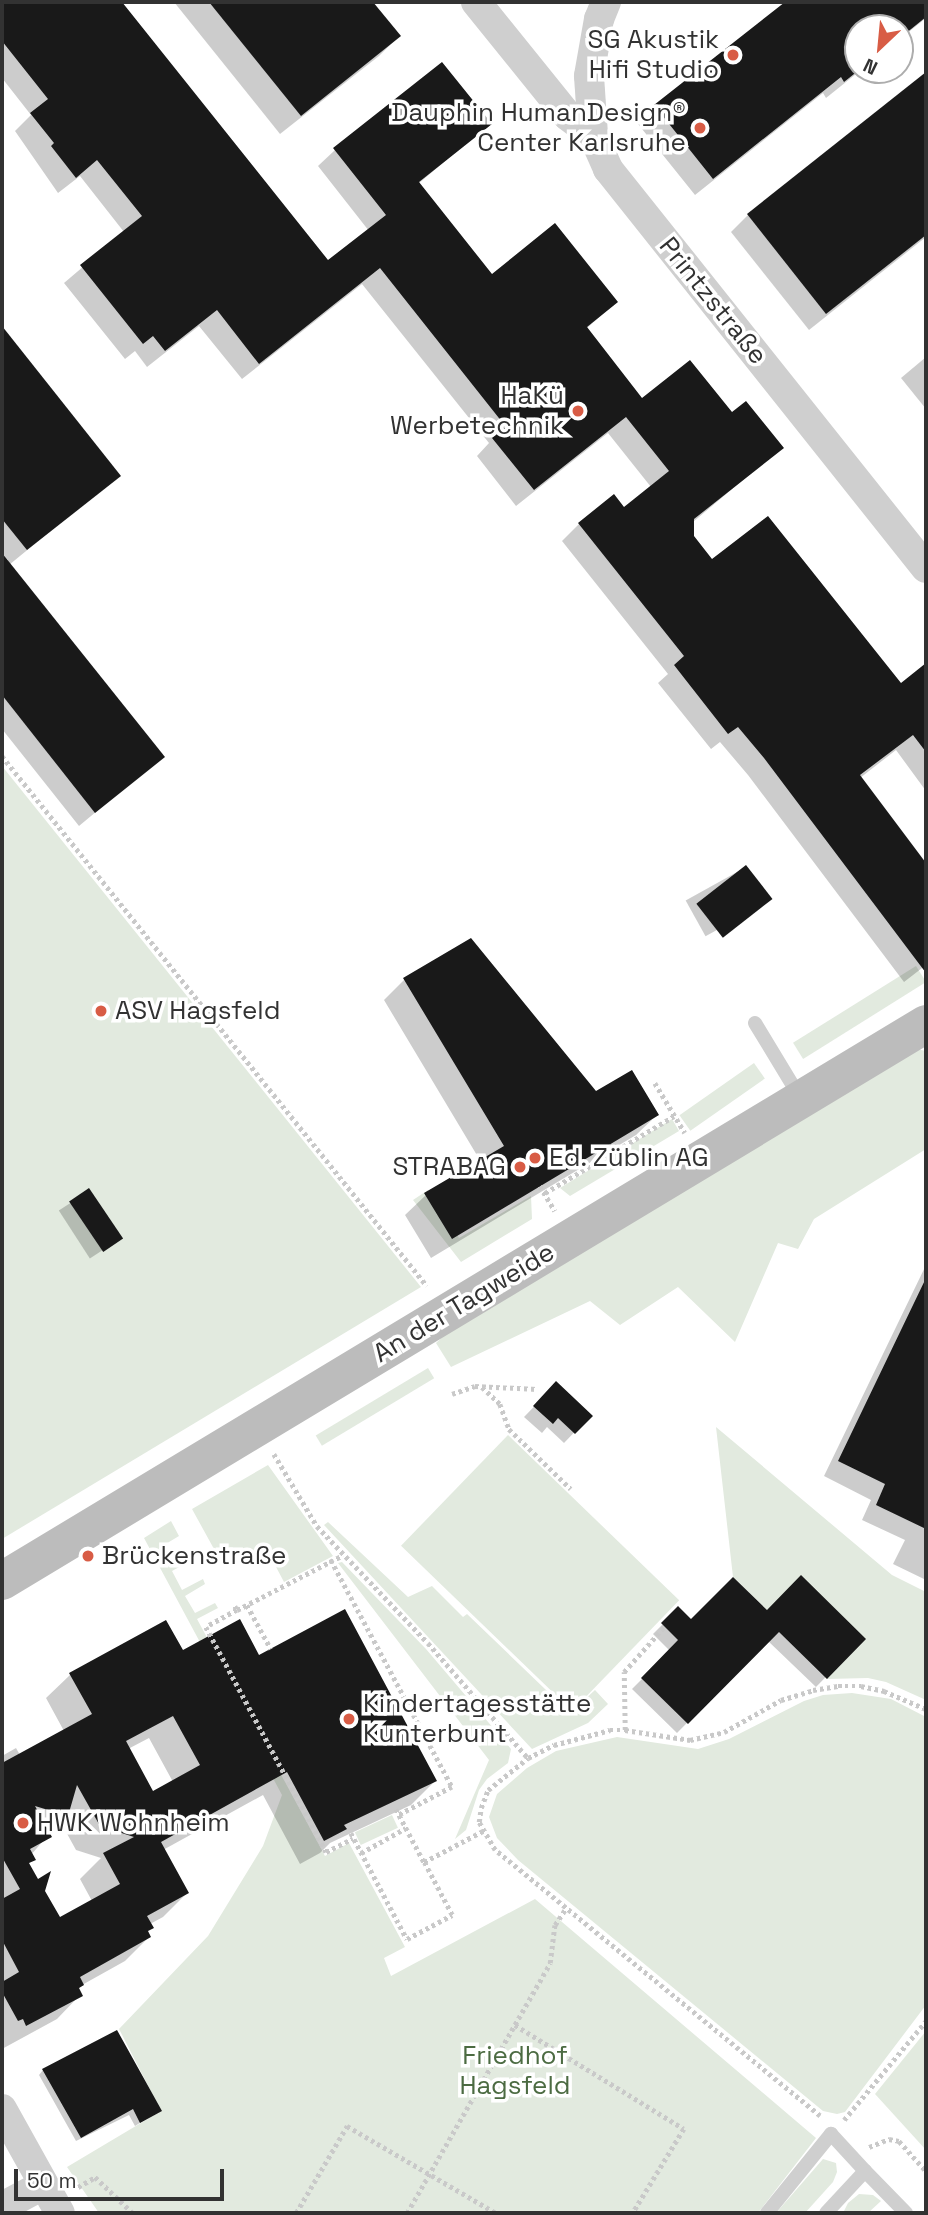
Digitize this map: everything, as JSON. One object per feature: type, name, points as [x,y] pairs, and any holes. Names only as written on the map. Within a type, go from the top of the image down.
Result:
[{"type":"main road","name":"An der Tagweide","points":[[2,1581],[926,1024]]},
{"type":"street","points":[[476,2],[568,116],[593,135]]},
{"type":"street","name":"Printzstraße","points":[[606,2],[599,19],[589,76],[593,135],[608,169],[926,568]]},
{"type":"street","points":[[2,2109],[60,2213]]},
{"type":"street","points":[[2,2207],[43,2185]]},
{"type":"lane","points":[[755,1023],[802,1100]]},
{"type":"lane","points":[[767,2213],[831,2134],[906,2213]]},
{"type":"lane","points":[[826,2213],[865,2171]]},
{"type":"path","points":[[2,756],[428,1286]]},
{"type":"path","points":[[545,1193],[674,1116],[654,1083]]},
{"type":"path","points":[[540,1186],[551,1204]]},
{"type":"path","points":[[482,1387],[500,1404],[509,1429],[571,1489]]},
{"type":"path","points":[[452,1394],[482,1387],[537,1390]]},
{"type":"path","points":[[277,1461],[317,1526],[428,1643],[528,1758]]},
{"type":"path","points":[[331,1560],[452,1787],[397,1812],[452,1915],[407,1939],[352,1835],[326,1852],[206,1627],[236,1608],[247,1605],[331,1560],[342,1555]]},
{"type":"path","points":[[247,1605],[271,1649]]},
{"type":"path","points":[[625,1730],[624,1672],[664,1626]]},
{"type":"path","points":[[926,1709],[884,1690],[838,1686],[781,1700],[724,1732],[690,1740],[625,1730],[554,1745],[528,1758],[488,1790],[479,1822],[495,1850],[821,2117],[831,2134],[926,2021]]},
{"type":"path","points":[[361,1853],[406,1828]]},
{"type":"path","points":[[424,1862],[483,1831]]},
{"type":"path","points":[[407,2213],[550,1963],[555,1925],[566,1908]]},
{"type":"path","points":[[515,2025],[684,2129],[633,2213]]},
{"type":"path","points":[[296,2213],[347,2126],[496,2213]]},
{"type":"path","points":[[851,2156],[889,2139],[899,2141],[926,2171]]},
{"type":"path","points":[[80,2186],[95,2177],[133,2213]]},
{"type":"green space","name":"ASV Hagsfeld","points":[[2,766],[421,1287],[2,1539]]},
{"type":"green space","points":[[916,966],[926,982],[803,1059],[793,1043]]},
{"type":"green space","points":[[916,1049],[926,1051],[926,1149],[814,1219],[798,1249],[778,1243],[735,1342],[678,1287],[620,1325],[590,1301],[451,1367],[436,1343],[450,1330]]},
{"type":"green space","points":[[754,1063],[765,1079],[690,1131],[679,1115]]},
{"type":"green space","points":[[672,1119],[679,1131],[570,1196],[560,1188]]},
{"type":"green space","points":[[428,1190],[459,1238],[531,1196],[532,1219],[461,1262],[413,1200]]},
{"type":"green space","points":[[428,1368],[434,1378],[322,1446],[316,1435]]},
{"type":"green space","points":[[716,1427],[892,1575],[926,1592],[926,1700],[886,1682],[868,1678],[827,1679],[767,1610],[733,1577]]},
{"type":"green space","points":[[508,1435],[679,1600],[572,1711],[401,1546]]},
{"type":"green space","points":[[268,1465],[333,1556],[284,1582],[275,1565],[259,1554],[244,1551],[230,1555],[214,1549],[192,1509]]},
{"type":"green space","name":"Friedhof Hagsfeld","points":[[171,1521],[179,1536],[159,1548],[169,1566],[190,1556],[192,1560],[172,1571],[182,1590],[203,1579],[205,1584],[185,1596],[195,1613],[215,1603],[218,1608],[197,1619],[325,1856],[349,1843],[405,1947],[384,1958],[391,1976],[535,1899],[816,2138],[758,2213],[99,2213],[67,2167],[161,2111],[119,2029],[208,1936],[263,1846],[282,1795],[144,1538]]},
{"type":"green space","points":[[328,1522],[408,1597],[432,1586],[463,1617],[467,1614],[570,1713],[595,1690],[608,1704],[588,1723],[532,1749],[324,1525]]},
{"type":"green space","points":[[342,1562],[426,1649],[511,1749],[508,1763],[487,1779],[479,1790],[466,1830],[455,1839],[489,1760],[338,1563]]},
{"type":"green space","points":[[852,1693],[891,1699],[926,1717],[926,2005],[845,2112],[837,2114],[823,2111],[518,1860],[497,1838],[489,1817],[497,1794],[527,1768],[556,1751],[617,1737],[698,1749],[729,1739],[804,1701],[823,1695]]},
{"type":"green space","points":[[392,1815],[398,1828],[361,1845],[355,1832]]},
{"type":"green space","points":[[926,2031],[926,2150],[875,2094]]},
{"type":"green space","points":[[823,2159],[836,2163],[837,2172],[833,2182],[805,2213],[776,2213]]},
{"type":"green space","points":[[859,2194],[873,2195],[881,2201],[868,2213],[843,2213],[848,2203]]},
{"type":"building","points":[[2,2],[122,2],[328,260],[386,215],[333,148],[442,62],[492,124],[419,182],[492,274],[555,223],[618,302],[587,327],[642,398],[690,360],[732,412],[746,401],[784,448],[694,519],[694,536],[712,559],[768,516],[901,683],[926,663],[926,752],[913,735],[860,775],[926,863],[926,973],[764,758],[738,727],[728,734],[674,665],[684,656],[578,523],[614,494],[624,507],[669,471],[626,417],[534,490],[492,438],[506,427],[380,268],[259,364],[217,310],[165,351],[153,336],[143,344],[80,265],[142,216],[97,160],[76,178],[51,146],[54,143],[30,113],[48,99],[2,41]]},
{"type":"building","points":[[209,2],[373,2],[401,36],[301,116]]},
{"type":"building","points":[[785,2],[926,2],[926,17],[914,27],[914,14],[844,14],[844,82],[841,77],[713,179],[654,105]]},
{"type":"building","points":[[926,72],[926,235],[826,314],[747,214]]},
{"type":"building","points":[[2,326],[121,476],[27,550],[2,519]]},
{"type":"building","points":[[2,553],[165,757],[95,813],[2,695]]},
{"type":"building","points":[[746,865],[772,899],[723,938],[696,904]]},
{"type":"building","points":[[471,938],[596,1091],[632,1070],[659,1115],[452,1239],[424,1193],[504,1146],[403,978]]},
{"type":"building","points":[[89,1188],[123,1239],[103,1252],[69,1201]]},
{"type":"building","points":[[926,1278],[926,1529],[876,1505],[885,1484],[838,1461]]},
{"type":"building","points":[[556,1381],[593,1416],[575,1434],[558,1418],[553,1424],[533,1406]]},
{"type":"building","points":[[801,1575],[866,1639],[827,1679],[779,1632],[688,1724],[641,1678],[678,1640],[661,1623],[678,1606],[691,1619],[733,1577],[767,1610]]},
{"type":"building","points":[[345,1609],[437,1781],[344,1825],[347,1829],[324,1841],[287,1772],[161,1842],[189,1893],[147,1916],[154,1928],[148,1931],[151,1937],[80,1977],[84,1985],[79,1988],[83,1996],[26,2026],[23,2019],[18,2021],[2,1992],[2,1982],[19,1972],[2,1940],[2,1899],[20,1889],[2,1857],[2,1763],[92,1714],[69,1673],[166,1620],[183,1650],[240,1619],[259,1655]],"holes":[[[173,1716],[200,1765],[153,1791],[126,1741]],[[77,1785],[100,1826],[134,1837],[103,1853],[120,1884],[60,1917],[45,1891],[51,1871],[38,1879],[29,1863],[36,1860],[30,1849],[52,1837],[35,1806],[68,1816]]]},
{"type":"building","points":[[117,2030],[162,2111],[140,2123],[133,2109],[81,2138],[42,2069]]},
{"type":"place","name":"SG Akustik Hifi Studio","points":[[733,55]]},
{"type":"place","name":"Dauphin HumanDesign® Center Karlsruhe","points":[[700,128]]},
{"type":"place","name":"HaKü Werbetechnik","points":[[578,411]]},
{"type":"place","name":"ASV Hagsfeld","points":[[101,1011]]},
{"type":"place","name":"Ed. Züblin AG","points":[[535,1158]]},
{"type":"place","name":"STRABAG","points":[[520,1167]]},
{"type":"place","name":"Brückenstraße","points":[[88,1556]]},
{"type":"place","name":"Kindertagesstätte Kunterbunt","points":[[349,1719]]},
{"type":"place","name":"HWK Wohnheim","points":[[23,1823]]}]
